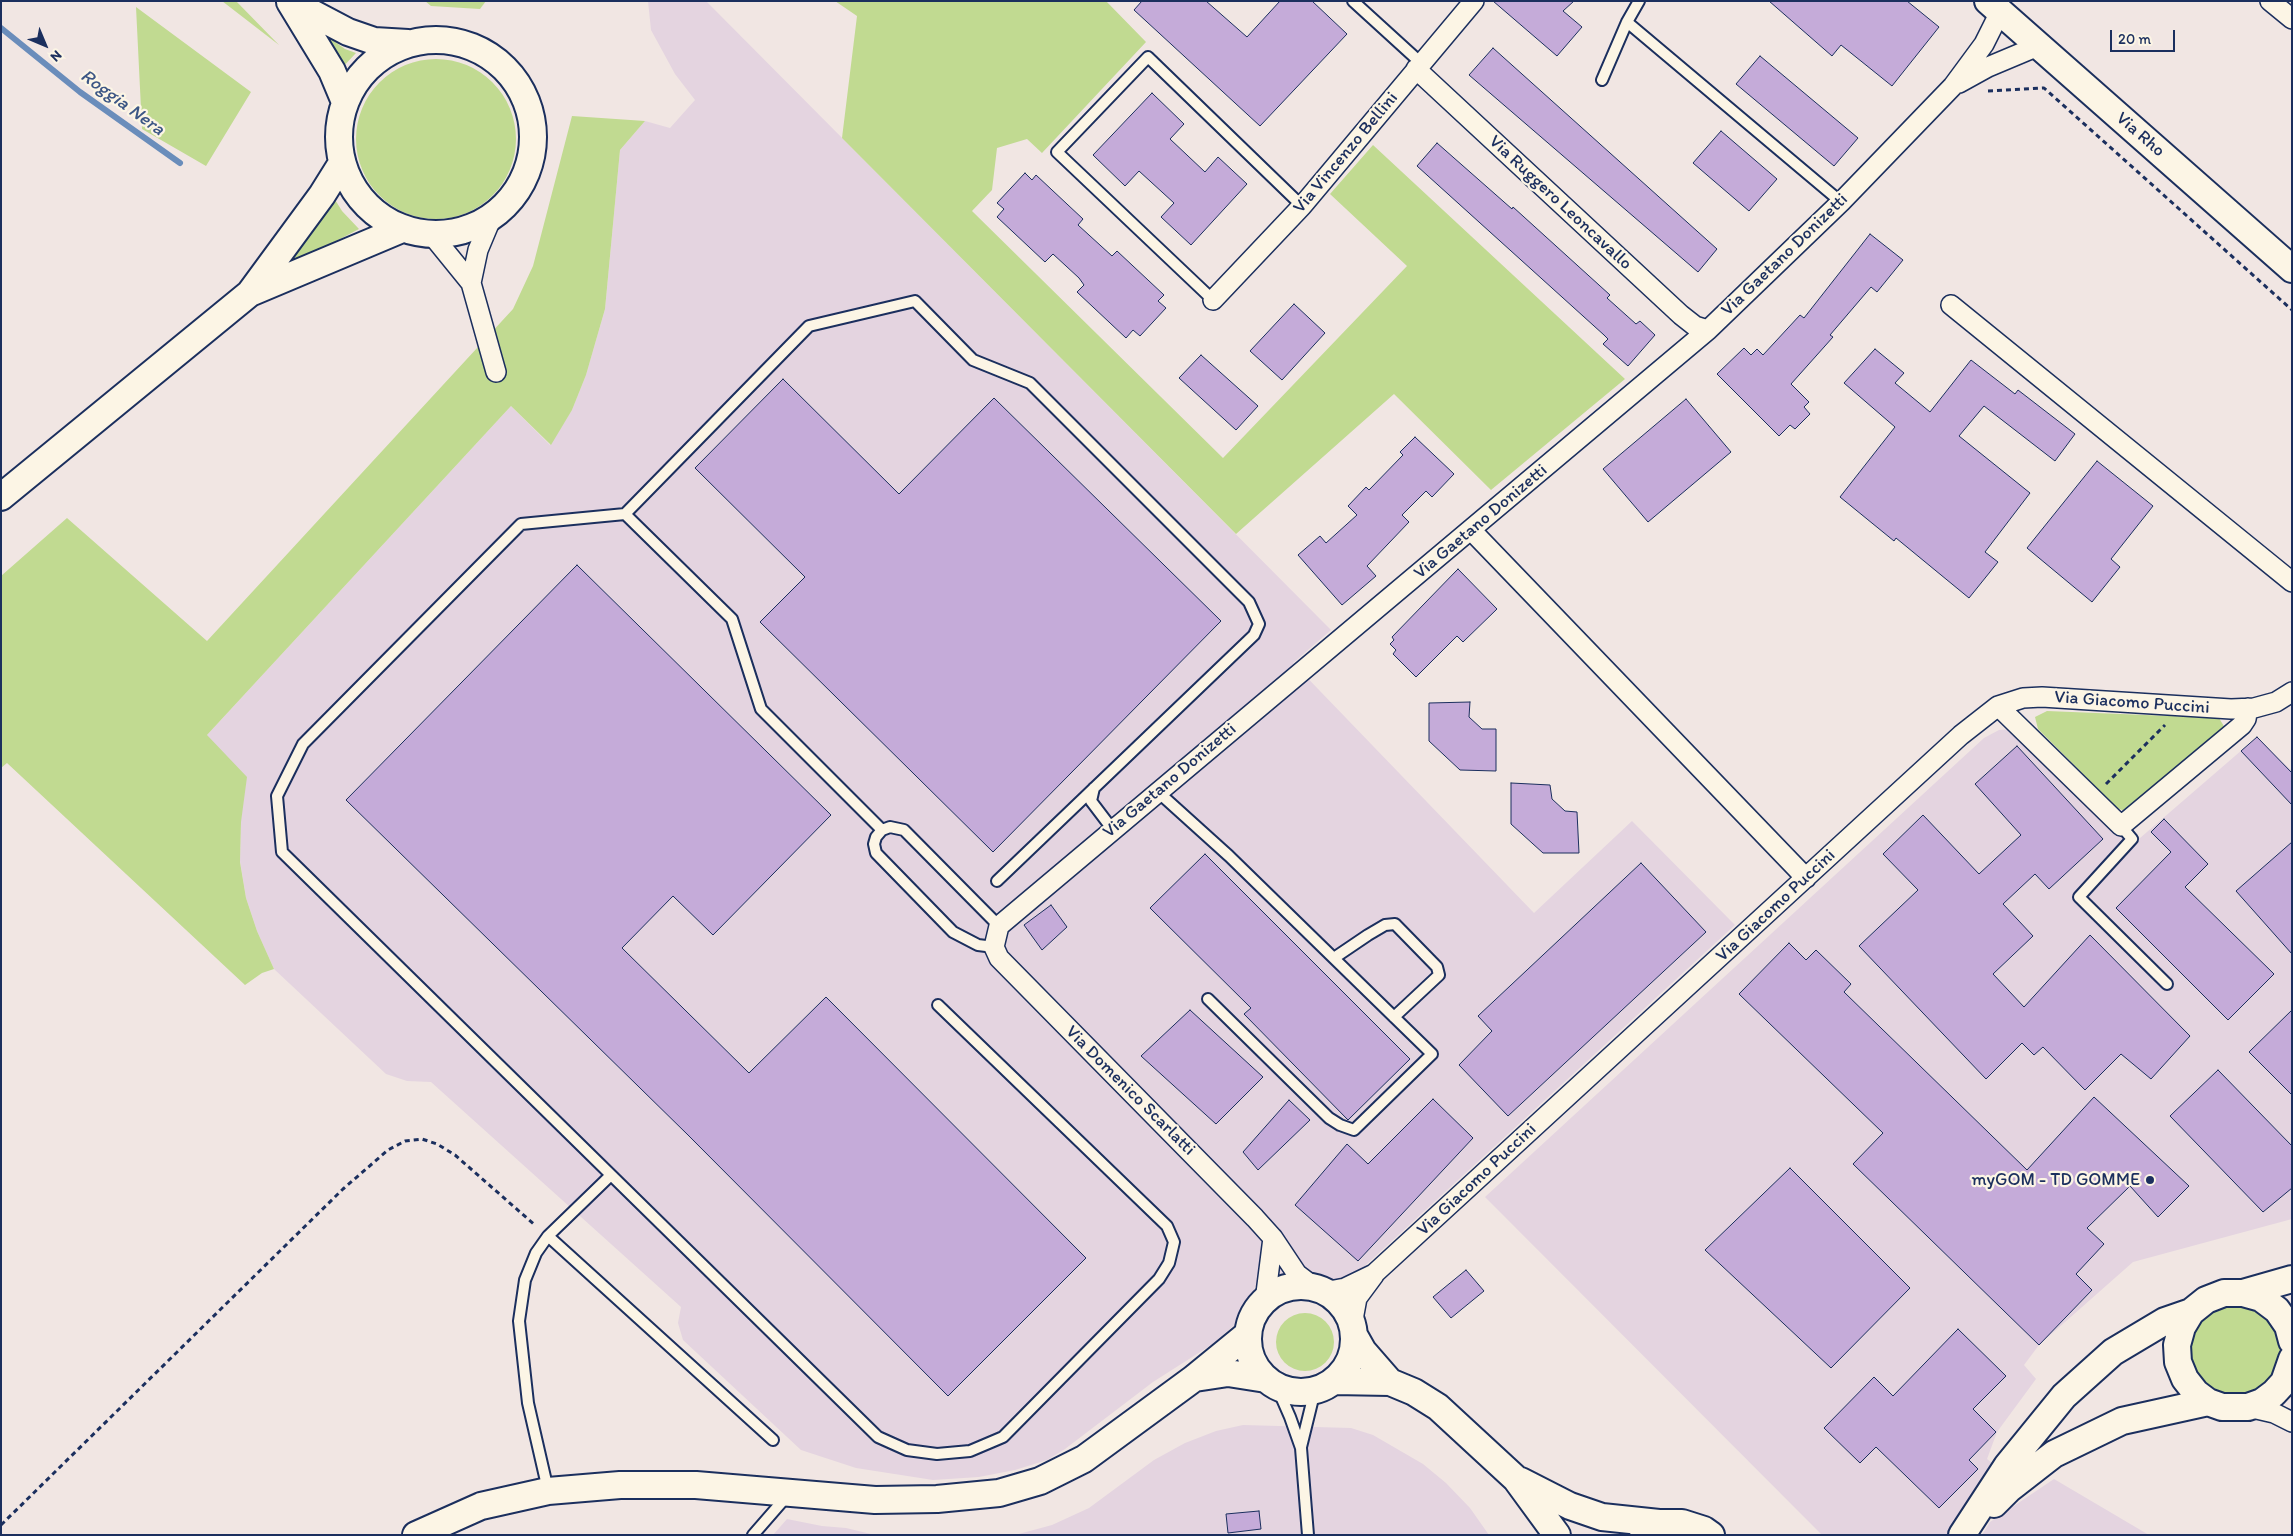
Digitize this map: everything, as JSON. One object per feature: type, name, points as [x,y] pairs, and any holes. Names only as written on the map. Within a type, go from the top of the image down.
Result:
[{"type":"main road","points":[[290,2],[348,32],[374,41],[411,43],[441,40],[471,46],[497,61],[518,83],[530,110],[534,140],[528,170],[513,198],[491,218],[463,232],[432,235],[402,229],[375,214],[354,191],[342,163],[339,132],[345,102],[361,76],[383,55],[411,43]]},
{"type":"main road","points":[[290,2],[332,71],[345,102]]},
{"type":"main road","name":"Via Rho","points":[[1994,7],[2292,269]]},
{"type":"main road","points":[[1,497],[250,293],[322,195],[342,163]]},
{"type":"main road","points":[[250,293],[402,229]]},
{"type":"main road","points":[[2243,1293],[2292,1279]]},
{"type":"main road","points":[[1271,1382],[1255,1366],[1249,1351],[1248,1334],[1251,1322],[1265,1301],[1278,1292],[1293,1287],[1309,1287],[1321,1291],[1336,1300],[1346,1311],[1363,1351],[1390,1382]]},
{"type":"main road","points":[[2289,1372],[2274,1393],[2262,1402],[2248,1407],[2229,1408],[2208,1402],[2196,1393],[2184,1379],[2178,1362],[2177,1344],[2182,1327],[2192,1312],[2206,1300],[2224,1293],[2243,1293],[2261,1298],[2277,1310],[2288,1326],[2292,1341]]},
{"type":"main road","points":[[1963,1535],[2008,1466],[2064,1396],[2113,1352],[2165,1320],[2192,1312]]},
{"type":"main road","points":[[1325,1385],[1345,1368],[1352,1352],[1353,1330]]},
{"type":"main road","points":[[416,1535],[481,1506],[548,1491],[620,1485],[696,1485],[875,1500],[937,1499],[1000,1493],[1040,1480],[1084,1458],[1193,1379],[1248,1334]]},
{"type":"main road","points":[[1193,1379],[1228,1373],[1271,1382],[1298,1392],[1325,1385],[1390,1382],[1414,1392],[1438,1407],[1516,1479],[1556,1535]]},
{"type":"main road","points":[[1963,1535],[2009,1489],[2054,1454],[2122,1421],[2208,1402]]},
{"type":"main road","points":[[1516,1479],[1570,1506],[1602,1517],[1659,1523],[1682,1523],[1704,1530],[1711,1535]]},
{"type":"main road","points":[[1628,1535],[1635,1530],[1659,1523]]},
{"type":"street","name":"Via Vincenzo Bellini","points":[[1213,300],[1302,206],[1474,1]]},
{"type":"street","points":[[2270,1],[2292,19]]},
{"type":"street","name":"Via Gaetano Donizetti","points":[[995,938],[1158,791],[1708,330],[1840,202],[1953,86],[1984,44],[1994,7]]},
{"type":"street","name":"Via Gaetano Donizetti","points":[[1953,86],[1988,67],[2038,46]]},
{"type":"street","name":"Via Ruggero Leoncavallo","points":[[1419,66],[1681,315],[1694,326],[1708,330]]},
{"type":"street","points":[[471,283],[478,250],[491,218]]},
{"type":"street","points":[[432,235],[471,283],[496,372]]},
{"type":"street","points":[[1951,305],[2292,582]]},
{"type":"street","points":[[1471,530],[1806,878]]},
{"type":"street","name":"Via Giacomo Puccini","points":[[1321,1291],[1345,1288],[1374,1274],[1961,735],[1998,706],[2023,698],[2042,697],[2231,709],[2251,708],[2276,702],[2292,692]]},
{"type":"street","points":[[1998,706],[2121,826],[2242,725],[2251,708]]},
{"type":"street","name":"Via Domenico Scarlatti","points":[[995,938],[999,958],[1273,1238],[1297,1274],[1321,1291]]},
{"type":"street","points":[[1265,1301],[1273,1238]]},
{"type":"street","points":[[1353,1330],[1357,1298],[1374,1274]]},
{"type":"street","points":[[2289,1372],[2285,1399],[2292,1414]]},
{"type":"street","points":[[2248,1407],[2274,1413],[2292,1422]]},
{"type":"lane","points":[[1353,1],[1419,66]]},
{"type":"lane","points":[[1602,80],[1627,22],[1639,1]]},
{"type":"lane","points":[[1627,22],[1840,202]]},
{"type":"lane","points":[[1213,300],[1057,152],[1148,57],[1302,206]]},
{"type":"lane","points":[[938,1005],[1167,1226],[1174,1242],[1169,1263],[1159,1279],[1003,1437],[970,1451],[937,1454],[908,1450],[878,1437],[282,852],[277,796],[304,744],[521,524],[625,514],[809,326],[916,301],[973,360],[1030,383],[1249,602],[1257,615],[1259,624],[1254,635],[997,881]]},
{"type":"lane","points":[[625,514],[732,619],[761,709],[882,830]]},
{"type":"lane","points":[[1094,788],[1091,801],[1113,830]]},
{"type":"lane","points":[[1158,791],[1229,856],[1432,1054],[1354,1130],[1340,1125],[1329,1118],[1208,1000]]},
{"type":"lane","points":[[2121,826],[2132,839],[2079,897],[2167,984]]},
{"type":"lane","points":[[896,827],[904,830],[995,938],[978,945],[953,932],[876,853],[874,844],[882,830],[896,827]]},
{"type":"lane","points":[[1334,958],[1368,935],[1386,926],[1396,924],[1437,967],[1439,975],[1394,1017]]},
{"type":"lane","points":[[548,1491],[528,1403],[518,1321],[525,1280],[536,1253],[548,1236],[611,1175]]},
{"type":"lane","points":[[548,1236],[774,1440]]},
{"type":"lane","points":[[1271,1382],[1301,1448],[1308,1535]]},
{"type":"lane","points":[[1301,1448],[1325,1385]]},
{"type":"lane","points":[[753,1535],[789,1493]]},
{"type":"path","points":[[1953,86],[1965,93],[2044,88],[2292,310]]},
{"type":"path","points":[[2092,798],[2164,726],[2169,716],[2170,705]]},
{"type":"path","points":[[1,1525],[343,1188],[388,1150],[406,1140],[422,1139],[437,1144],[455,1155],[548,1236]]},
{"type":"shaded area","points":[[648,1],[706,1],[1331,630],[1293,663],[1534,913],[1632,821],[1735,925],[1356,1274],[1339,1282],[1319,1279],[1301,1271],[1255,1287],[1246,1315],[1211,1345],[1153,1382],[1065,1449],[1047,1460],[1015,1470],[979,1477],[933,1480],[856,1468],[801,1450],[683,1340],[678,1323],[681,1307],[431,1082],[407,1081],[386,1074],[274,969],[257,931],[246,898],[240,861],[241,822],[207,735],[511,406],[550,445],[572,410],[586,375],[605,309],[620,150],[645,121],[670,128],[695,100],[675,74],[651,30]]},
{"type":"shaded area","points":[[2014,729],[2122,832],[2140,838],[2257,737],[2292,771],[2292,1219],[2133,1262],[2039,1345],[2024,1365],[2036,1379],[1997,1432],[1987,1459],[1996,1466],[1949,1535],[1822,1535],[1485,1197],[1984,738],[1999,730]]},
{"type":"shaded area","points":[[1243,1425],[1351,1428],[1373,1435],[1423,1464],[1446,1483],[1470,1508],[1489,1535],[1015,1535],[1052,1525],[1089,1508],[1154,1460],[1185,1443],[1216,1431]]},
{"type":"shaded area","points":[[2054,1479],[2149,1535],[1982,1535],[1990,1522]]},
{"type":"shaded area","points":[[787,1519],[822,1526],[846,1528],[875,1535],[773,1535]]},
{"type":"green space","points":[[222,1],[236,1],[279,45]]},
{"type":"green space","points":[[425,1],[486,1],[480,9],[431,6]]},
{"type":"green space","points":[[835,1],[1106,1],[1146,42],[1042,153],[1027,139],[997,148],[992,190],[972,211],[1223,458],[1407,266],[1330,194],[1373,145],[1625,379],[1491,490],[1394,394],[1236,534],[842,138],[857,16]]},
{"type":"green space","points":[[136,7],[251,92],[206,166],[142,129]]},
{"type":"green space","points":[[324,34],[345,49],[356,53],[340,70]]},
{"type":"green space","points":[[436,59],[467,65],[487,77],[498,88],[510,108],[516,139],[510,170],[498,190],[487,201],[467,213],[436,219],[405,213],[385,201],[374,190],[362,170],[356,139],[362,108],[374,88],[385,77],[405,65]]},
{"type":"green space","points":[[572,116],[645,121],[620,150],[605,309],[586,375],[572,410],[551,445],[511,406],[207,735],[247,777],[241,822],[240,862],[246,898],[257,931],[274,969],[262,973],[245,985],[7,763],[1,768],[1,576],[67,518],[207,641],[513,309],[533,266]]},
{"type":"green space","points":[[334,198],[342,211],[359,229],[283,269]]},
{"type":"green space","points":[[2047,711],[2219,718],[2225,728],[2127,812],[2117,808],[2038,729],[2035,717]]},
{"type":"green space","points":[[2235,1305],[2252,1309],[2267,1319],[2277,1334],[2281,1351],[2277,1368],[2267,1383],[2252,1393],[2235,1397],[2218,1393],[2203,1383],[2193,1368],[2189,1351],[2193,1334],[2203,1319],[2218,1309]]},
{"type":"green space","points":[[1299,1313],[1311,1313],[1326,1321],[1334,1336],[1334,1348],[1326,1363],[1311,1371],[1299,1371],[1284,1363],[1276,1348],[1276,1336],[1284,1321]]},
{"type":"building","points":[[1142,1],[1206,1],[1247,37],[1280,1],[1312,1],[1347,34],[1260,126],[1134,10]]},
{"type":"building","points":[[1493,1],[1574,1],[1563,11],[1582,27],[1557,56]]},
{"type":"building","points":[[1769,1],[1907,1],[1939,27],[1892,86],[1841,45],[1832,56]]},
{"type":"building","points":[[1493,48],[1717,249],[1698,272],[1469,75]]},
{"type":"building","points":[[1760,56],[1858,138],[1834,166],[1736,84]]},
{"type":"building","points":[[1152,93],[1184,124],[1170,139],[1205,172],[1218,157],[1247,184],[1191,245],[1161,217],[1174,203],[1139,171],[1125,186],[1093,155]]},
{"type":"building","points":[[1721,131],[1777,179],[1749,211],[1693,163]]},
{"type":"building","points":[[1437,143],[1512,209],[1513,207],[1610,295],[1607,298],[1636,324],[1640,321],[1655,335],[1628,366],[1603,344],[1608,339],[1604,335],[1417,166]]},
{"type":"building","points":[[1025,173],[1032,180],[1036,175],[1083,219],[1078,225],[1112,256],[1117,251],[1164,295],[1158,301],[1166,308],[1140,336],[1133,330],[1126,338],[1077,292],[1084,285],[1079,278],[1053,254],[1045,262],[997,217],[1004,209],[997,203]]},
{"type":"building","points":[[1870,234],[1903,260],[1877,292],[1871,287],[1830,335],[1833,337],[1791,384],[1809,402],[1804,407],[1810,414],[1795,429],[1790,425],[1779,436],[1717,374],[1744,348],[1751,355],[1757,349],[1763,355],[1800,315],[1804,318]]},
{"type":"building","points":[[1294,304],[1325,333],[1282,380],[1250,351]]},
{"type":"building","points":[[1875,349],[1904,373],[1895,383],[1930,412],[1971,360],[2015,394],[2018,390],[2075,434],[2055,461],[1984,406],[1959,436],[2030,493],[1985,552],[1998,562],[1969,598],[1896,538],[1894,541],[1840,497],[1895,427],[1844,383]]},
{"type":"building","points":[[1201,355],[1258,406],[1236,430],[1179,378]]},
{"type":"building","points":[[783,379],[899,494],[994,398],[1221,621],[993,852],[760,622],[805,577],[695,468]]},
{"type":"building","points":[[1686,399],[1731,452],[1648,522],[1603,469]]},
{"type":"building","points":[[1415,437],[1454,474],[1432,497],[1426,491],[1402,515],[1409,522],[1367,566],[1376,576],[1342,605],[1298,555],[1320,536],[1326,543],[1357,515],[1348,506],[1366,487],[1369,490],[1403,455],[1400,452]]},
{"type":"building","points":[[2097,461],[2153,506],[2111,559],[2120,567],[2092,602],[2027,548]]},
{"type":"building","points":[[577,565],[831,815],[713,935],[673,896],[622,948],[749,1073],[826,997],[1086,1258],[948,1396],[688,1135],[346,800]]},
{"type":"building","points":[[1458,569],[1497,609],[1463,642],[1457,636],[1416,677],[1393,654],[1396,650],[1390,644],[1394,640],[1392,637]]},
{"type":"building","points":[[1470,702],[1469,717],[1482,729],[1496,729],[1496,771],[1460,770],[1429,741],[1429,703]]},
{"type":"building","points":[[2257,737],[2292,773],[2292,805],[2241,751]]},
{"type":"building","points":[[2017,746],[2103,839],[2049,889],[2035,874],[2003,904],[2033,936],[1993,974],[2024,1007],[2090,935],[2190,1036],[2151,1079],[2121,1054],[2085,1090],[2043,1047],[2034,1055],[2022,1043],[1986,1079],[1859,946],[1918,890],[1883,854],[1923,815],[1979,874],[2021,835],[1975,784]]},
{"type":"building","points":[[1511,783],[1550,785],[1552,799],[1565,811],[1577,812],[1579,853],[1543,853],[1511,824]]},
{"type":"building","points":[[2164,819],[2208,864],[2185,887],[2274,974],[2228,1020],[2116,908],[2171,852],[2151,832]]},
{"type":"building","points":[[2292,842],[2292,954],[2236,891]]},
{"type":"building","points":[[1205,854],[1410,1059],[1348,1120],[1244,1014],[1251,1008],[1150,908]]},
{"type":"building","points":[[1641,863],[1706,932],[1508,1116],[1459,1065],[1492,1031],[1478,1016]]},
{"type":"building","points":[[1051,905],[1067,927],[1042,950],[1024,925]]},
{"type":"building","points":[[1789,943],[1806,960],[1816,950],[1851,984],[1844,992],[2027,1170],[2094,1097],[2189,1186],[2158,1217],[2130,1186],[2087,1228],[2104,1244],[2076,1274],[2092,1290],[2039,1345],[1853,1164],[1883,1133],[1739,994]]},
{"type":"building","points":[[1190,1010],[1263,1077],[1216,1124],[1141,1056]]},
{"type":"building","points":[[2292,1010],[2292,1095],[2249,1052]]},
{"type":"building","points":[[2218,1070],[2292,1146],[2292,1188],[2263,1212],[2170,1116]]},
{"type":"building","points":[[1433,1099],[1473,1138],[1358,1261],[1295,1205],[1347,1144],[1368,1164]]},
{"type":"building","points":[[1289,1100],[1310,1120],[1258,1170],[1243,1152]]},
{"type":"building","points":[[1790,1168],[1910,1288],[1831,1368],[1705,1250]]},
{"type":"building","points":[[1466,1270],[1484,1291],[1451,1318],[1433,1297]]},
{"type":"building","points":[[1958,1329],[2006,1376],[1973,1409],[1996,1432],[1969,1460],[1978,1469],[1939,1508],[1876,1447],[1860,1463],[1824,1428],[1874,1377],[1893,1396]]},
{"type":"building","points":[[1259,1511],[1261,1529],[1228,1533],[1226,1514]]},
{"type":"waterway","name":"Roggia Nera","points":[[1,28],[80,92],[180,163]]},
{"type":"place","name":"myGOM - TD GOMME","points":[[2150,1180]]}]
